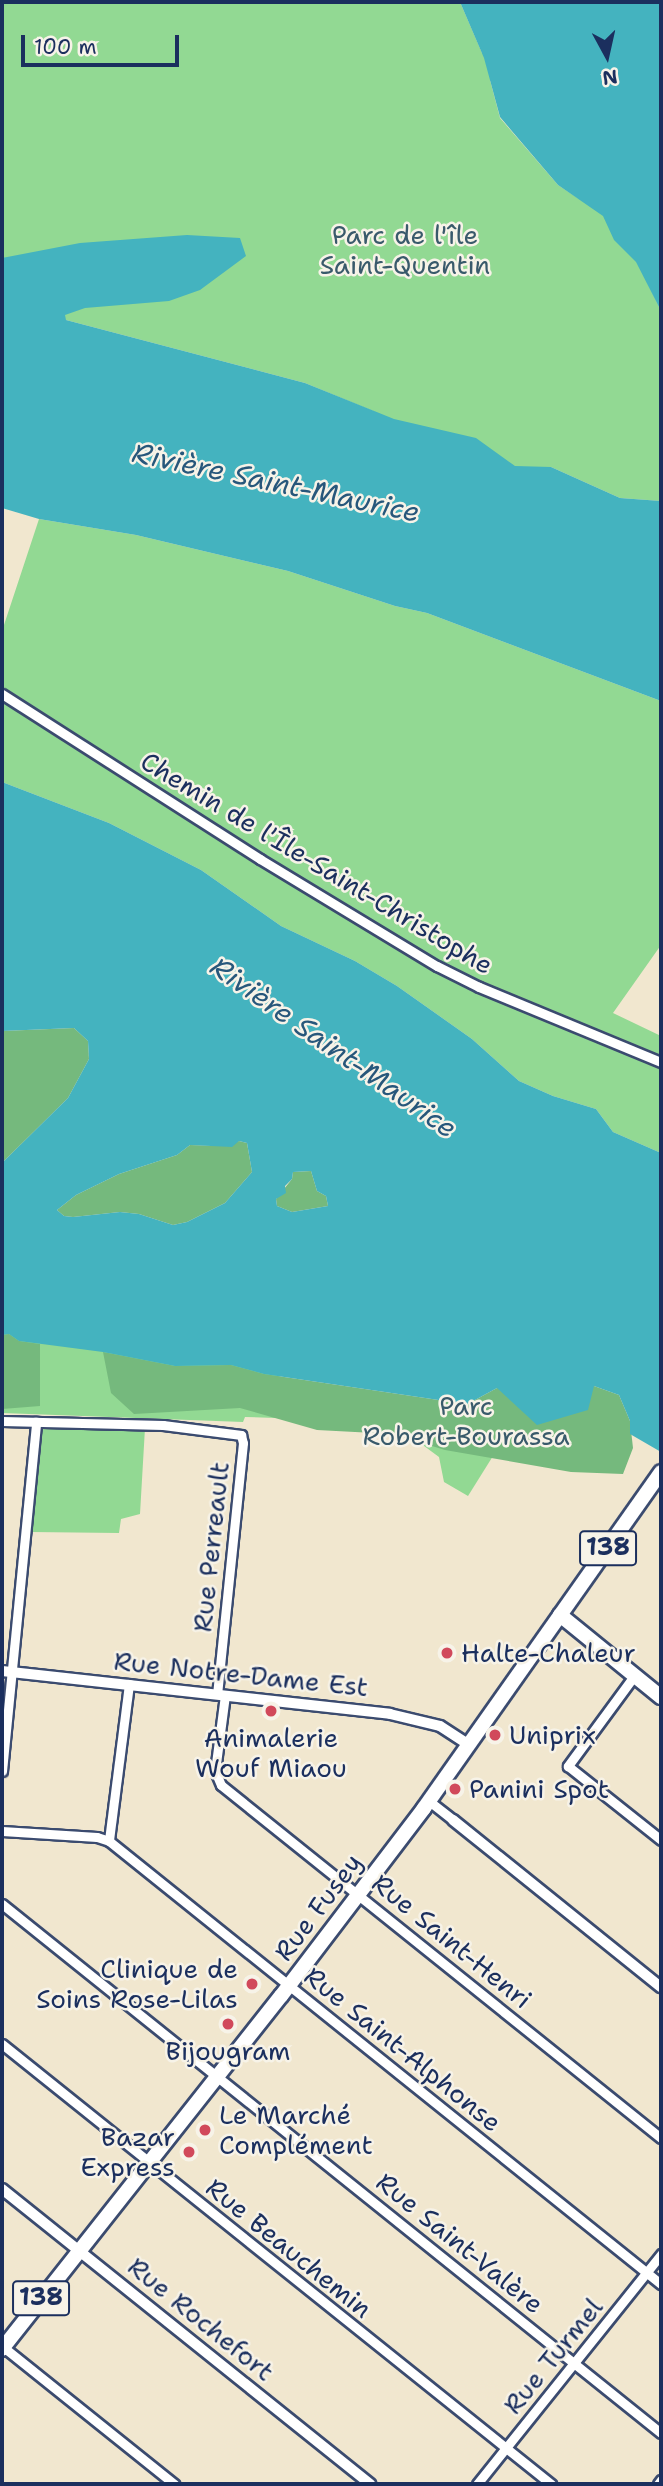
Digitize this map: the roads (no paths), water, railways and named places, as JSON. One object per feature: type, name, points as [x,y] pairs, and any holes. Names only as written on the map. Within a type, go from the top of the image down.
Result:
[{"type":"main road","name":"Rue Fusey","points":[[2,2348],[290,1984],[429,1801],[658,1476]]},
{"type":"main road","points":[[560,1615],[661,1697]]},
{"type":"street","name":"Chemin de l'Île-Saint-Christophe","points":[[2,694],[260,859],[437,966],[479,987],[661,1062]]},
{"type":"street","name":"Rue Perreault","points":[[2,1421],[156,1424],[241,1435],[243,1443],[221,1695]]},
{"type":"street","points":[[2,1771],[8,1672],[36,1422]]},
{"type":"street","name":"Rue Notre-Dame Est","points":[[8,1672],[402,1716],[440,1726],[468,1744]]},
{"type":"street","points":[[634,1676],[568,1766],[661,1840]]},
{"type":"street","points":[[2,1831],[97,1837],[109,1841],[128,1685]]},
{"type":"street","name":"Rue Saint-Henri","points":[[221,1695],[216,1780],[661,2138]]},
{"type":"street","points":[[429,1801],[661,1987]]},
{"type":"street","name":"Rue Saint-Alphonse","points":[[109,1841],[661,2284]]},
{"type":"street","name":"Rue Saint-Valère","points":[[2,1904],[661,2433]]},
{"type":"street","name":"Rue Beauchemin","points":[[2,2044],[551,2484]]},
{"type":"street","name":"Rue Rochefort","points":[[2,2189],[370,2484]]},
{"type":"street","name":"Rue Turmel","points":[[477,2484],[661,2254]]},
{"type":"street","points":[[2,2348],[174,2484]]},
{"type":"street","points":[[658,2484],[661,2480]]},
{"type":"water","points":[[460,2],[661,2],[661,311],[636,262],[614,240],[603,216],[558,185],[500,117],[484,58]]},
{"type":"water","name":"Rivière Saint-Maurice","points":[[187,235],[240,238],[246,256],[200,290],[169,301],[85,308],[65,315],[66,320],[305,383],[394,419],[476,438],[515,466],[551,467],[620,498],[661,501],[661,701],[427,613],[395,606],[288,571],[136,535],[39,519],[2,508],[2,258],[80,243]]},
{"type":"water","name":"Rivière Saint-Maurice","points":[[2,782],[109,823],[201,870],[281,926],[355,961],[397,986],[472,1039],[519,1081],[553,1096],[596,1109],[613,1132],[661,1153],[661,1452],[630,1434],[630,1421],[619,1395],[594,1386],[588,1410],[537,1425],[497,1388],[462,1407],[452,1402],[264,1374],[231,1365],[175,1366],[103,1352],[19,1341],[9,1334],[2,1335],[2,1163],[68,1098],[89,1059],[88,1041],[74,1028],[2,1031]],"holes":[[[239,1141],[247,1143],[252,1172],[225,1203],[187,1222],[173,1225],[139,1214],[120,1212],[73,1217],[64,1216],[57,1210],[76,1195],[119,1174],[177,1155],[190,1145],[232,1147]],[[311,1171],[317,1191],[326,1196],[328,1206],[292,1212],[277,1206],[276,1199],[286,1193],[285,1186],[292,1179],[293,1172]]]},
{"type":"place","name":"Halte-Chaleur","points":[[447,1653]]},
{"type":"place","name":"Animalerie Wouf Miaou","points":[[271,1711]]},
{"type":"place","name":"Uniprix","points":[[495,1735]]},
{"type":"place","name":"Panini Spot","points":[[455,1789]]},
{"type":"place","name":"Clinique de Soins Rose-Lilas","points":[[252,1984]]},
{"type":"place","name":"Bijougram","points":[[228,2024]]},
{"type":"place","name":"Le Marché Complément","points":[[205,2130]]},
{"type":"place","name":"Bazar Express","points":[[189,2152]]},
{"type":"park label","name":"Parc de l'île Saint-Quentin","points":[[405,250]]},
{"type":"park label","name":"Parc Robert-Bourassa","points":[[466,1421]]}]
